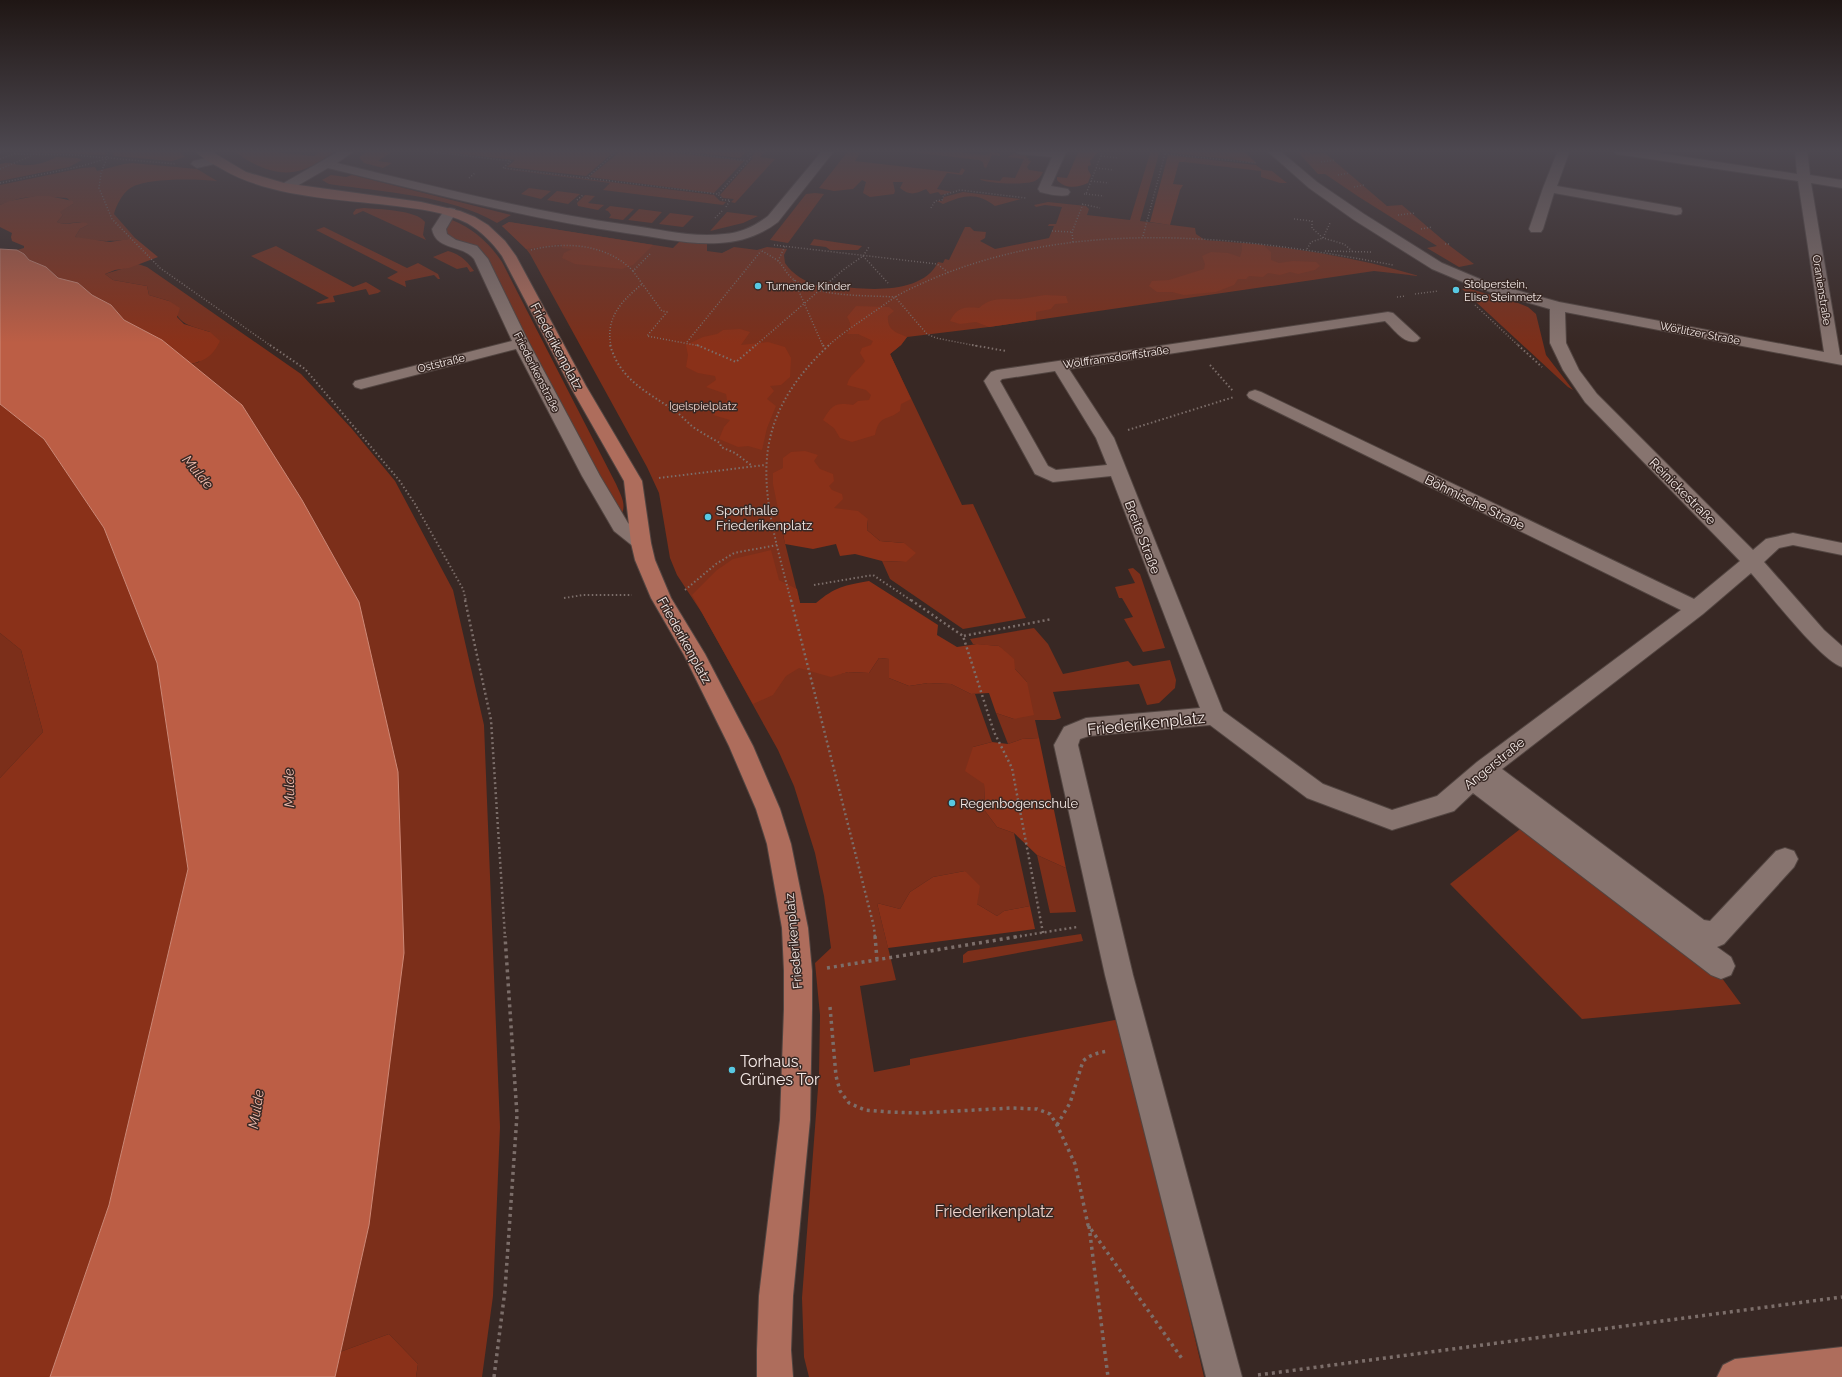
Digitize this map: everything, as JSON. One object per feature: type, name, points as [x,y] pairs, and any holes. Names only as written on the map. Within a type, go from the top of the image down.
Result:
[{"type":"main road","name":"Friederikenplatz","points":[[456,214],[484,229],[504,247],[578,386],[633,481],[641,543],[645,560],[661,598],[700,666],[754,775],[768,809],[779,844],[790,894],[798,971],[798,1053],[795,1120],[776,1296],[774,1350],[775,1377]]},
{"type":"main road","points":[[1735,1377],[1842,1364]]},
{"type":"street","name":"Friederikenstraße","points":[[449,214],[439,229],[440,236],[446,241],[467,247],[477,253],[521,343],[620,528],[641,543]]},
{"type":"street","points":[[534,214],[588,224],[668,235],[716,239],[747,234],[759,229],[773,219],[777,214]]},
{"type":"street","name":"Wörlitzer Straße","points":[[1356,214],[1437,266],[1482,285],[1557,306],[1838,359]]},
{"type":"street","points":[[1536,229],[1541,214]]},
{"type":"street","name":"Oranienstraße","points":[[1811,214],[1838,359]]},
{"type":"street","name":"Reinickestraße","points":[[1557,306],[1558,343],[1571,370],[1590,398],[1752,561],[1817,635],[1842,659]]},
{"type":"street","name":"Wolfframsdorffstraße","points":[[1117,470],[1053,476],[1041,470],[992,381],[997,375],[1388,316],[1412,338]]},
{"type":"street","name":"Oststraße","points":[[361,384],[521,343]]},
{"type":"street","name":"Breite Straße","points":[[1059,365],[1105,438],[1214,716]]},
{"type":"street","name":"Böhmische Straße","points":[[1255,394],[1696,609]]},
{"type":"street","name":"Angerstraße","points":[[1214,716],[1315,791],[1392,820],[1445,804],[1479,774],[1696,609],[1773,543],[1793,539],[1842,549]]},
{"type":"street","name":"Friederikenplatz","points":[[1214,716],[1086,727],[1072,733],[1066,745],[1119,975],[1224,1377]]},
{"type":"street","points":[[1479,774],[1697,930],[1715,935],[1785,859]]},
{"type":"street","points":[[1479,774],[1721,966]]},
{"type":"path","points":[[110,214],[112,219],[160,268],[305,369],[399,480],[415,504],[463,589],[491,720],[517,1115],[505,1290],[494,1377]]},
{"type":"path","points":[[1073,242],[1072,232],[1079,214]]},
{"type":"path","points":[[1142,236],[1148,214]]},
{"type":"path","points":[[1294,219],[1312,221],[1312,228],[1323,238],[1344,244],[1353,252]]},
{"type":"path","points":[[1307,249],[1310,242],[1323,238],[1332,220]]},
{"type":"path","points":[[1422,229],[1432,227]]},
{"type":"path","points":[[1052,231],[1072,232]]},
{"type":"path","points":[[747,234],[753,241],[767,244],[937,264],[949,273]]},
{"type":"path","points":[[633,271],[668,235]]},
{"type":"path","points":[[877,960],[874,927],[777,545],[765,465],[767,447],[773,425],[781,406],[802,372],[851,326],[895,297],[949,273],[1019,251],[1073,242],[1142,236],[1223,239],[1317,250],[1376,252]]},
{"type":"path","points":[[687,342],[767,244]]},
{"type":"path","points":[[509,256],[541,248],[568,245],[591,249],[612,256],[629,266],[662,311],[667,312],[647,336],[696,344],[736,362],[843,270],[863,256],[869,247]]},
{"type":"path","points":[[778,261],[785,246]]},
{"type":"path","points":[[1317,250],[1397,266]]},
{"type":"path","points":[[761,252],[778,261],[786,273],[804,286],[821,290],[895,297],[927,334],[936,338],[1013,352],[1028,359],[1038,369]]},
{"type":"path","points":[[863,256],[888,283]]},
{"type":"path","points":[[794,280],[825,349]]},
{"type":"path","points":[[642,284],[624,299],[612,317],[609,331],[609,345],[613,356],[623,372],[642,390],[676,411],[696,430],[720,442],[721,447],[735,453],[751,465]]},
{"type":"path","points":[[1415,294],[1424,293]]},
{"type":"path","points":[[1396,297],[1406,296]]},
{"type":"path","points":[[1470,301],[1543,368]]},
{"type":"path","points":[[1105,438],[1237,396],[1193,346]]},
{"type":"path","points":[[633,481],[751,465],[765,465]]},
{"type":"path","points":[[564,598],[583,595],[609,594],[661,598],[682,593],[716,564],[734,553],[777,545]]},
{"type":"path","points":[[814,585],[873,575],[962,636],[994,732],[1012,768],[1043,933]]},
{"type":"path","points":[[962,636],[1052,619]]},
{"type":"path","points":[[828,976],[827,968],[1079,926]]},
{"type":"path","points":[[830,999],[836,1076],[840,1091],[849,1103],[865,1110],[889,1112],[920,1113],[1011,1108],[1037,1109],[1050,1114],[1057,1125],[1075,1164],[1088,1225],[1108,1377]]},
{"type":"path","points":[[1057,1125],[1071,1101],[1077,1083],[1079,1068],[1085,1058],[1095,1052],[1139,1049]]},
{"type":"path","points":[[1088,1225],[1186,1364]]},
{"type":"path","points":[[1251,1376],[1758,1306],[1842,1297]]},
{"type":"green space","points":[[62,214],[114,214],[135,238],[105,241],[81,239],[75,237],[80,229],[88,225],[84,223],[57,222],[63,215]]},
{"type":"green space","points":[[370,214],[411,214],[421,218],[425,222],[423,235],[426,240]]},
{"type":"green space","points":[[479,214],[511,215],[497,223]]},
{"type":"green space","points":[[629,214],[623,220],[609,218],[611,215]]},
{"type":"green space","points":[[634,214],[660,214],[652,223],[628,220]]},
{"type":"green space","points":[[669,214],[694,216],[683,227],[659,224]]},
{"type":"green space","points":[[725,214],[758,216],[743,223],[710,231]]},
{"type":"green space","points":[[790,214],[809,214],[788,243],[770,240]]},
{"type":"green space","name":"Friederikenplatz","points":[[1059,214],[1087,214],[1130,220],[1132,214],[1142,214],[1140,221],[1195,228],[1196,234],[1205,240],[1313,252],[1367,262],[1419,276],[1374,271],[989,327],[907,337],[901,345],[890,354],[962,505],[973,504],[1026,618],[963,629],[890,579],[882,561],[906,562],[904,543],[880,541],[867,530],[868,519],[782,531],[800,603],[831,676],[848,672],[869,673],[879,658],[889,659],[889,678],[909,686],[928,683],[951,684],[971,694],[975,694],[992,742],[973,747],[984,784],[985,811],[997,827],[1014,833],[1030,906],[1004,911],[997,916],[977,904],[965,871],[933,877],[910,892],[900,909],[877,903],[896,980],[860,986],[874,1072],[910,1065],[910,1059],[1120,1019],[1204,1377],[809,1377],[804,1357],[802,1298],[819,1075],[820,1015],[815,963],[831,948],[824,896],[815,853],[794,786],[778,750],[702,613],[677,575],[670,558],[659,493],[647,467],[530,254],[520,241],[502,226],[509,222],[673,248],[681,240],[707,243],[707,251],[722,253],[734,247],[757,250],[767,247],[787,249],[784,255],[785,263],[792,271],[808,282],[818,286],[825,281],[833,283],[832,285],[875,289],[905,286],[919,281],[930,273],[938,262],[943,263],[945,259],[949,260],[965,227],[970,227],[974,231],[986,232],[985,238],[980,241],[995,249],[1049,238],[1054,226],[1048,226],[1049,224],[1056,224]]},
{"type":"green space","points":[[1386,214],[1413,214],[1474,264],[1459,267],[1427,248],[1437,246]]},
{"type":"green space","points":[[452,220],[467,227],[480,237],[502,262],[616,484],[623,504],[623,512],[621,516],[587,456],[484,253],[476,247],[451,238],[447,235],[446,228]]},
{"type":"green space","points":[[324,227],[407,268],[418,263],[438,274],[440,279],[434,275],[405,281],[406,287],[387,278],[398,272],[316,230]]},
{"type":"green space","points":[[814,239],[862,246],[858,250],[830,250],[826,247],[810,245]]},
{"type":"green space","points":[[276,246],[353,287],[366,282],[381,291],[369,295],[366,289],[333,296],[335,302],[318,304],[316,303],[329,298],[251,256]]},
{"type":"green space","points":[[448,251],[463,258],[474,271],[470,272],[467,267],[457,269],[433,257]]},
{"type":"green space","points":[[138,264],[147,267],[301,374],[352,429],[395,481],[453,590],[484,725],[500,1127],[493,1296],[482,1377],[416,1377],[418,1364],[389,1334],[340,1352],[369,1225],[359,602],[302,500],[242,405],[191,364],[199,362],[210,332],[185,323],[177,315],[169,301],[149,295],[147,286],[113,280],[105,274]]},
{"type":"green space","points":[[1467,288],[1518,303],[1528,307],[1536,314],[1546,355],[1573,390],[1462,289]]},
{"type":"green space","points":[[1133,568],[1140,574],[1165,648],[1143,652],[1124,619],[1133,617],[1122,598],[1119,598],[1115,587],[1135,583],[1128,569]]},
{"type":"green space","points":[[1034,628],[1048,644],[1063,674],[1128,661],[1133,666],[1170,660],[1176,680],[1175,688],[1159,703],[1147,705],[1139,684],[1053,692],[1061,718],[1055,720],[1035,720],[1039,738],[1022,739],[1008,744],[996,713],[1014,719],[1027,682],[1015,669],[999,646],[973,644],[970,639]]},
{"type":"green space","points":[[0,633],[21,650],[43,732],[0,778]]},
{"type":"green space","points":[[1524,826],[1716,970],[1741,1004],[1582,1019],[1450,884]]},
{"type":"green space","points":[[1037,855],[1066,868],[1076,912],[1050,913]]},
{"type":"green space","points":[[1081,934],[1083,941],[963,963],[963,955],[968,951]]},
{"type":"shaded area","points":[[0,214],[62,214],[57,222],[64,224],[87,223],[88,225],[80,229],[75,237],[110,242],[135,238],[158,257],[129,268],[115,270],[105,274],[113,280],[147,286],[149,295],[169,301],[180,308],[177,317],[184,324],[210,332],[220,341],[215,350],[209,356],[201,361],[191,364],[162,340],[124,320],[111,305],[92,295],[78,283],[58,278],[46,267],[29,260],[24,254],[17,250],[24,248],[24,246],[12,241],[12,233],[0,227]]},
{"type":"shaded area","points":[[1152,214],[1173,214],[1170,225],[1150,222]]},
{"type":"shaded area","points":[[509,222],[653,245],[633,265],[622,269],[575,264],[562,258],[564,253],[572,249],[562,248],[561,244],[526,249],[502,226]]},
{"type":"shaded area","points":[[1242,243],[1263,245],[1271,252],[1271,260],[1279,263],[1293,261],[1316,262],[1320,266],[1315,270],[1298,274],[1290,272],[1280,275],[1268,273],[1263,277],[1249,276],[1246,279],[1238,279],[1234,285],[1216,292],[1184,295],[1172,292],[1157,292],[1149,286],[1152,281],[1169,280],[1204,269],[1205,264],[1202,256],[1211,252],[1228,253],[1240,257]]},
{"type":"shaded area","points":[[1045,295],[1066,296],[1068,303],[1055,304],[1051,309],[1036,312],[1036,320],[989,327],[976,322],[960,324],[950,321],[959,310],[966,308],[979,308],[994,300],[1020,299]]},
{"type":"shaded area","points":[[856,306],[889,307],[894,311],[888,316],[890,327],[895,332],[907,337],[901,345],[890,354],[911,399],[901,404],[900,411],[881,421],[875,435],[852,442],[840,438],[834,428],[823,420],[829,411],[838,404],[853,405],[858,401],[869,400],[871,395],[866,390],[847,385],[852,375],[865,361],[860,353],[862,348],[871,345],[873,341],[858,334],[847,334],[850,330],[850,326],[847,317]]},
{"type":"shaded area","points":[[740,329],[750,332],[741,345],[768,342],[785,347],[791,358],[790,377],[781,385],[770,386],[774,391],[767,399],[776,406],[767,428],[762,450],[748,446],[738,447],[719,439],[724,427],[730,420],[713,415],[715,406],[727,400],[726,394],[706,387],[716,380],[715,376],[698,373],[686,367],[688,355],[686,345],[703,337],[717,334],[723,330]]},
{"type":"shaded area","points":[[0,404],[44,439],[104,528],[157,663],[188,869],[109,1205],[50,1377],[0,1377],[0,778],[43,732],[21,650],[0,633]]},
{"type":"shaded area","points":[[805,451],[818,455],[814,461],[820,469],[833,474],[834,481],[829,486],[832,490],[842,494],[843,499],[834,508],[858,511],[868,519],[867,530],[880,541],[904,543],[916,553],[906,562],[882,561],[855,554],[840,556],[836,544],[813,549],[785,544],[773,484],[773,473],[783,468],[783,458],[791,452]]},
{"type":"shaded area","points":[[771,550],[779,580],[797,589],[800,603],[816,603],[835,590],[869,581],[938,625],[937,635],[957,647],[977,644],[999,646],[1014,659],[1015,669],[1027,682],[1034,715],[1014,719],[996,713],[989,693],[971,694],[951,684],[928,683],[909,686],[889,678],[889,659],[879,658],[869,673],[848,672],[831,677],[799,668],[786,676],[773,695],[753,704],[692,595],[717,570],[733,559]]},
{"type":"shaded area","points":[[1039,738],[1066,868],[1037,855],[1014,833],[997,827],[985,811],[984,784],[965,771],[973,747],[992,742],[1008,744],[1022,739]]},
{"type":"shaded area","points":[[965,871],[980,886],[977,904],[997,916],[1004,911],[1030,906],[1035,929],[888,948],[877,903],[900,909],[910,892],[933,877]]},
{"type":"shaded area","points":[[389,1334],[418,1364],[416,1377],[335,1377],[340,1352]]},
{"type":"water","name":"Mulde","points":[[0,249],[17,250],[24,254],[29,260],[46,267],[58,278],[78,283],[92,295],[111,305],[124,320],[162,340],[242,405],[302,500],[359,602],[398,772],[404,953],[369,1225],[335,1377],[50,1377],[109,1205],[188,869],[157,663],[104,528],[44,439],[0,404]]},
{"type":"place","name":"Turnende Kinder","points":[[758,286]]},
{"type":"place","name":"Stolperstein, Elise Steinmetz","points":[[1456,290]]},
{"type":"place","name":"Sporthalle Friederikenplatz","points":[[708,517]]},
{"type":"place","name":"Regenbogenschule","points":[[952,803]]},
{"type":"place","name":"Torhaus, Grünes Tor","points":[[732,1070]]},
{"type":"park label","name":"Igelspielplatz","points":[[703,406]]}]
